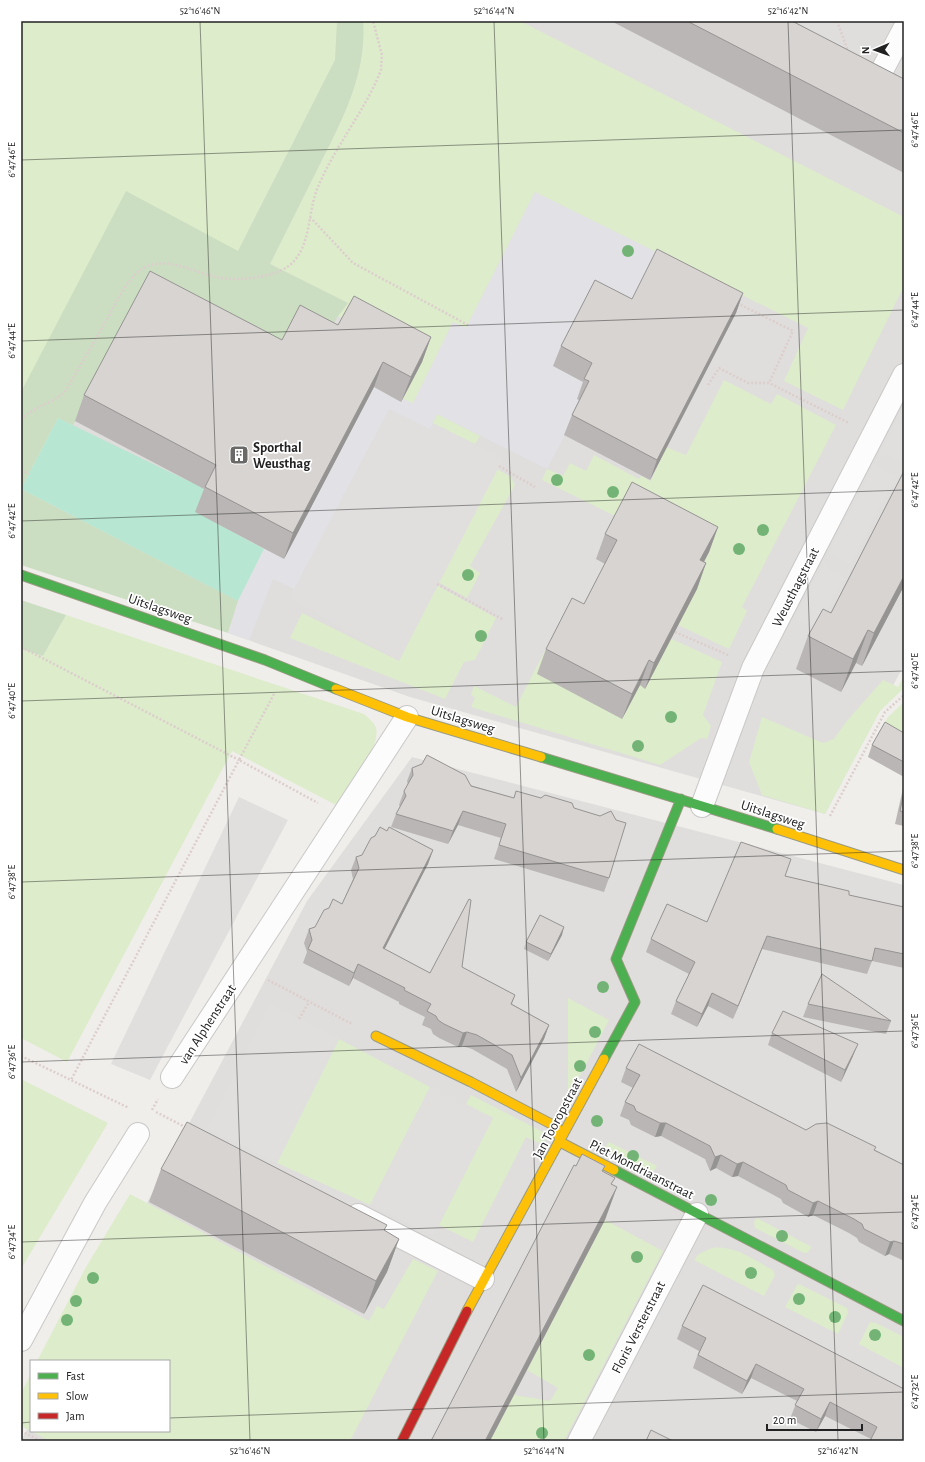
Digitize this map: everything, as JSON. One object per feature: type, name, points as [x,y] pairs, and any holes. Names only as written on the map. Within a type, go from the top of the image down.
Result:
[{"type":"street","points":[[878,78],[904,29]]},
{"type":"street","points":[[848,51],[878,78],[898,88]]},
{"type":"street","name":"Weusthagstraat","points":[[702,806],[753,668],[904,374]]},
{"type":"street","name":"Uitslagsweg","points":[[21,575],[287,668],[407,717],[681,799],[904,870]]},
{"type":"street","name":"van Alphenstraat","points":[[172,1077],[407,717]]},
{"type":"street","name":"Jan Tooropstraat","points":[[402,1441],[483,1279],[560,1142],[635,1002],[616,959],[681,799]]},
{"type":"street","points":[[376,1036],[472,1082],[557,1127],[560,1142]]},
{"type":"street","points":[[21,1340],[95,1203],[138,1134]]},
{"type":"street","name":"Piet Mondriaanstraat","points":[[560,1142],[904,1321]]},
{"type":"street","points":[[343,1208],[483,1279]]},
{"type":"street","name":"Floris Versterstraat","points":[[579,1441],[697,1214]]},
{"type":"path","points":[[21,420],[39,406],[61,397],[125,288],[139,271],[157,264],[168,263],[221,278],[236,279],[274,274],[287,267],[296,257],[309,230],[310,217],[317,187],[380,70],[382,55],[373,21]]},
{"type":"path","points":[[838,21],[848,51]]},
{"type":"path","points":[[310,217],[353,263],[468,325]]},
{"type":"path","points":[[730,300],[793,330],[769,383]]},
{"type":"path","points":[[708,385],[719,368],[748,383],[769,383],[873,435]]},
{"type":"path","points":[[499,466],[535,487]]},
{"type":"path","points":[[21,470],[29,474]]},
{"type":"path","points":[[437,584],[504,620]]},
{"type":"path","points":[[675,632],[753,668]]},
{"type":"path","points":[[21,647],[239,760],[342,816]]},
{"type":"path","points":[[71,1080],[287,668]]},
{"type":"path","points":[[816,843],[885,712],[904,695]]},
{"type":"path","points":[[244,968],[376,1036]]},
{"type":"path","points":[[299,1019],[309,1002]]},
{"type":"path","points":[[21,1056],[134,1111]]},
{"type":"path","name":"van Alphenstraat","points":[[138,1134],[172,1077]]},
{"type":"path","points":[[146,1110],[152,1109],[193,1132]]},
{"type":"path","points":[[21,1431],[40,1441]]},
{"type":"shaded area","points":[[243,21],[904,21],[904,665],[825,814],[410,697],[228,633],[237,601],[21,489],[58,418],[137,255]]},
{"type":"shaded area","points":[[535,192],[660,254],[585,383],[577,399],[582,402],[547,469],[437,414],[430,429],[389,409],[294,589],[273,579],[249,640],[228,633],[238,601],[264,549],[284,558],[374,387],[401,402],[403,399],[413,403],[453,322],[466,328]]},
{"type":"shaded area","points":[[904,407],[903,463],[885,454],[879,456]]},
{"type":"shaded area","points":[[389,409],[429,428],[433,423],[503,459],[399,661],[289,598]]},
{"type":"shaded area","points":[[876,461],[878,467],[896,476],[851,564],[833,555],[827,557]]},
{"type":"shaded area","points":[[824,562],[826,568],[844,577],[817,630],[798,621],[793,623]]},
{"type":"shaded area","points":[[412,757],[904,885],[904,1441],[21,1441],[30,1424],[30,1432],[170,1432],[170,1360],[64,1360],[307,901]]},
{"type":"shaded area","points":[[239,797],[288,820],[150,1080],[111,1064]]},
{"type":"shaded area","points":[[270,1004],[339,1039],[277,1163],[208,1128]]},
{"type":"shaded area","points":[[430,1087],[493,1118],[433,1235],[370,1205]]},
{"type":"green space","points":[[21,21],[337,21],[338,26],[335,60],[238,251],[21,392]]},
{"type":"green space","points":[[337,21],[363,21],[361,60],[351,98],[270,264],[348,303],[338,316],[321,346],[273,365],[141,297],[73,425],[58,418],[21,489],[21,392],[126,191],[238,251],[335,60]]},
{"type":"green space","points":[[363,21],[520,21],[904,217],[904,286],[843,410],[784,381],[808,328],[535,192],[466,328],[453,322],[413,404],[403,399],[422,361],[338,316],[348,303],[270,264],[351,98],[361,60]]},
{"type":"green space","points":[[724,380],[771,404],[777,394],[836,425],[742,607],[747,611],[729,649],[678,625],[693,585],[709,552],[623,508],[615,516],[542,480],[547,469],[563,476],[570,463],[586,471],[594,455],[639,479],[641,476],[651,481],[666,447],[686,455]]},
{"type":"green space","points":[[437,414],[480,436],[475,444],[433,423]]},
{"type":"green space","points":[[58,418],[207,490],[196,512],[264,549],[238,601],[21,489]]},
{"type":"green space","points":[[497,469],[511,477],[515,485],[470,566],[480,573],[467,598],[438,582]]},
{"type":"green space","points":[[21,489],[238,601],[228,633],[21,565]]},
{"type":"green space","points":[[437,585],[496,618],[475,660],[464,662],[445,699],[290,638],[302,613],[399,661]]},
{"type":"green space","points":[[21,600],[66,615],[43,656],[21,649]]},
{"type":"green space","points":[[66,615],[364,714],[373,722],[376,728],[374,747],[369,758],[336,805],[232,751],[67,1062],[21,1038],[21,649],[43,656]]},
{"type":"green space","points":[[665,636],[722,662],[703,715],[711,726],[707,739],[701,738],[660,765],[471,707],[475,698],[471,695],[474,686],[516,707],[551,639]]},
{"type":"green space","points":[[904,676],[904,688],[880,711],[825,814],[762,795],[749,762],[762,717],[823,743],[834,739],[846,722],[883,680],[898,687]]},
{"type":"green space","points":[[904,702],[904,740],[882,728],[888,717]]},
{"type":"green space","points":[[568,998],[609,1020],[569,1097],[568,1095]]},
{"type":"green space","points":[[339,1039],[430,1087],[370,1205],[277,1163]]},
{"type":"green space","points":[[21,1079],[108,1123],[21,1269]]},
{"type":"green space","points":[[471,1095],[547,1134],[548,1137],[541,1144],[526,1137],[473,1242],[439,1225],[493,1118],[466,1104]]},
{"type":"green space","points":[[609,1142],[657,1166],[653,1172],[650,1173],[608,1152],[606,1146]]},
{"type":"green space","points":[[130,1194],[369,1321],[377,1306],[384,1309],[413,1259],[438,1271],[350,1441],[50,1441],[33,1432],[170,1432],[170,1360],[38,1360],[86,1267]]},
{"type":"green space","points":[[757,1218],[812,1247],[807,1253],[804,1253],[755,1228],[754,1222]]},
{"type":"green space","points":[[605,1220],[663,1251],[564,1441],[490,1441],[514,1395],[550,1401],[558,1388],[527,1370]]},
{"type":"green space","points":[[712,1248],[736,1251],[773,1270],[775,1275],[764,1296],[694,1260],[699,1254]]},
{"type":"green space","points":[[799,1284],[847,1308],[848,1313],[838,1334],[785,1307]]},
{"type":"green space","points":[[870,1322],[876,1323],[904,1337],[904,1368],[859,1344]]},
{"type":"green space","points":[[30,1376],[30,1431],[21,1426],[21,1393]]},
{"type":"building","points":[[687,21],[792,21],[904,79],[904,133]]},
{"type":"building","points":[[657,249],[743,293],[657,460],[572,415],[589,381],[584,379],[592,363],[561,346],[595,280],[632,299]]},
{"type":"building","name":"Sporthal Weusthag","points":[[150,271],[282,340],[300,305],[338,325],[354,296],[431,337],[411,377],[383,362],[293,533],[205,487],[216,465],[84,395]]},
{"type":"building","points":[[904,471],[904,576],[874,633],[868,630],[853,659],[808,636],[823,609],[831,613]]},
{"type":"building","points":[[632,482],[718,527],[700,560],[706,563],[654,663],[649,660],[632,694],[546,649],[572,598],[584,604],[617,540],[605,534]]},
{"type":"building","points":[[885,722],[904,733],[904,762],[872,745]]},
{"type":"building","points":[[427,755],[465,775],[471,786],[514,798],[516,791],[541,798],[545,795],[572,803],[574,808],[600,816],[611,811],[616,820],[626,823],[609,878],[499,845],[506,824],[463,811],[453,831],[396,814],[406,796],[404,791],[413,775],[412,768],[422,764]]},
{"type":"building","points":[[904,792],[904,812],[900,811]]},
{"type":"building","points":[[380,827],[387,831],[389,827],[433,850],[383,948],[430,973],[469,899],[471,900],[462,967],[515,995],[511,1004],[549,1025],[521,1078],[512,1055],[477,1035],[467,1032],[463,1033],[444,1024],[438,1020],[436,1016],[427,1011],[431,1004],[404,990],[405,988],[358,964],[354,973],[308,949],[312,940],[309,929],[315,927],[324,910],[329,908],[333,899],[342,904],[359,868],[356,857],[362,855],[371,838],[375,836]]},
{"type":"building","points":[[741,842],[791,859],[785,876],[849,891],[849,895],[904,907],[904,954],[875,948],[872,961],[767,936],[738,1006],[712,993],[702,1014],[676,1001],[695,962],[651,939],[667,904],[707,922]]},
{"type":"building","points":[[540,915],[564,927],[551,954],[526,942]]},
{"type":"building","points":[[822,974],[891,1021],[808,1004]]},
{"type":"building","points":[[783,1011],[858,1044],[845,1070],[772,1033]]},
{"type":"building","points":[[639,1044],[806,1130],[816,1124],[827,1123],[876,1147],[874,1150],[904,1165],[904,1244],[894,1241],[890,1242],[864,1229],[862,1224],[854,1219],[818,1201],[813,1203],[788,1190],[786,1185],[743,1162],[737,1164],[721,1155],[715,1157],[710,1146],[666,1123],[660,1123],[636,1111],[634,1106],[625,1102],[640,1075],[626,1068]]},
{"type":"building","points":[[187,1122],[387,1225],[384,1230],[399,1239],[376,1281],[161,1169]]},
{"type":"building","points":[[582,1154],[605,1166],[602,1171],[615,1178],[611,1184],[617,1187],[485,1441],[431,1441],[574,1165],[576,1166]]},
{"type":"building","points":[[703,1285],[904,1389],[904,1440],[870,1441],[877,1427],[830,1402],[821,1419],[795,1405],[804,1389],[756,1364],[747,1381],[698,1355],[706,1338],[682,1326]]},
{"type":"building","points":[[651,1430],[673,1441],[646,1441]]},
{"type":"traffic: fast","points":[[21,575],[265,660],[336,689]]},
{"type":"traffic: fast","points":[[541,757],[777,829]]},
{"type":"traffic: fast","points":[[604,1059],[635,1002],[616,959],[681,799]]},
{"type":"traffic: fast","points":[[614,1170],[904,1321]]},
{"type":"traffic: slow","points":[[336,689],[407,717],[541,757]]},
{"type":"traffic: slow","points":[[777,829],[904,870]]},
{"type":"traffic: slow","points":[[376,1036],[471,1082],[557,1127],[560,1142],[614,1170]]},
{"type":"traffic: slow","points":[[467,1311],[604,1059]]},
{"type":"traffic: jam","points":[[402,1441],[467,1311]]},
{"type":"place","name":"Sporthal Weusthag","points":[[239,455]]}]
